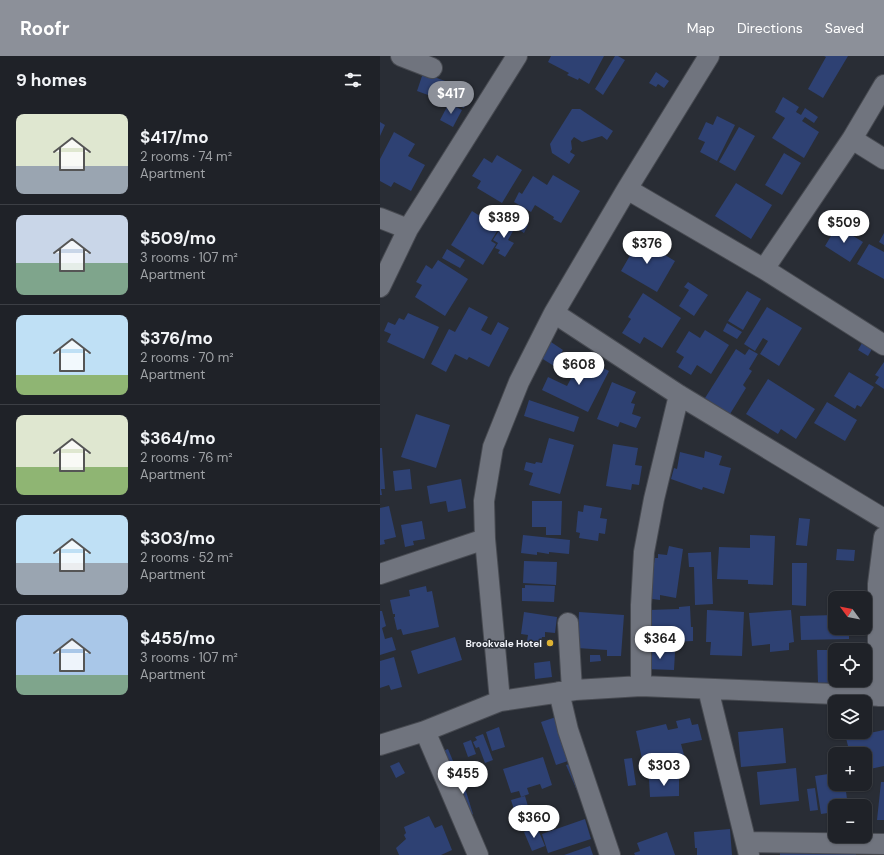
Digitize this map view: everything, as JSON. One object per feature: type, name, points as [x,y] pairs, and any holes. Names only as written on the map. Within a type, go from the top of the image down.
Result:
[{"type":"street","points":[[401,56],[432,68]]},
{"type":"street","points":[[380,287],[408,229],[517,56]]},
{"type":"street","points":[[500,701],[485,539],[484,501],[493,447],[519,382],[554,313],[627,189],[709,56]]},
{"type":"street","points":[[764,269],[852,139],[884,85]]},
{"type":"street","points":[[852,139],[884,159]]},
{"type":"street","points":[[627,189],[764,269],[884,344]]},
{"type":"street","points":[[380,218],[408,229]]},
{"type":"street","points":[[554,313],[679,395],[884,519]]},
{"type":"street","points":[[640,686],[641,605],[644,552],[654,499],[679,395]]},
{"type":"street","points":[[380,745],[425,730],[500,701],[565,691],[640,686],[881,696],[878,584],[884,537]]},
{"type":"street","points":[[380,574],[485,539]]},
{"type":"street","points":[[568,623],[565,691],[568,730],[610,855]]},
{"type":"street","points":[[708,690],[748,848],[884,844]]},
{"type":"street","points":[[425,730],[478,855]]},
{"type":"building","points":[[551,56],[604,56],[589,84],[579,78],[578,80],[567,75],[569,73],[548,62]]},
{"type":"building","points":[[615,56],[625,60],[603,95],[595,89]]},
{"type":"building","points":[[824,56],[848,56],[823,98],[808,89],[826,57]]},
{"type":"building","points":[[656,72],[669,81],[664,88],[658,84],[656,87],[649,83]]},
{"type":"building","points":[[423,73],[470,90],[464,108],[417,91]]},
{"type":"building","points":[[783,97],[799,107],[796,112],[801,115],[805,108],[818,117],[814,123],[805,117],[802,121],[819,132],[804,158],[772,138],[785,118],[775,112]]},
{"type":"building","points":[[449,103],[462,110],[453,127],[440,120]]},
{"type":"building","points":[[572,109],[580,109],[613,131],[607,140],[602,136],[582,142],[574,137],[571,141],[572,149],[570,152],[575,155],[569,164],[552,153],[550,144]]},
{"type":"building","points":[[717,116],[735,125],[717,161],[700,152],[705,142],[698,139],[706,122],[713,125]]},
{"type":"building","points":[[380,122],[385,125],[380,136]]},
{"type":"building","points":[[739,127],[755,136],[735,171],[719,162]]},
{"type":"building","points":[[394,132],[415,144],[408,156],[425,165],[411,191],[394,182],[391,187],[380,181],[380,159]]},
{"type":"building","points":[[784,153],[801,163],[782,195],[765,185]]},
{"type":"building","points":[[497,155],[522,170],[502,203],[477,188],[481,181],[472,176],[484,158],[492,163]]},
{"type":"building","points":[[553,175],[580,191],[561,223],[553,219],[554,217],[535,205],[531,212],[514,202],[519,192],[522,194],[533,176],[547,185]]},
{"type":"building","points":[[736,183],[772,205],[751,239],[715,216]]},
{"type":"building","points":[[472,211],[499,228],[491,241],[496,244],[483,265],[451,245]]},
{"type":"building","points":[[518,219],[528,225],[524,233],[513,226]]},
{"type":"building","points":[[505,221],[512,225],[509,229],[513,231],[508,240],[514,243],[505,257],[498,253],[500,250],[495,248],[498,243],[493,240]]},
{"type":"building","points":[[837,226],[863,242],[850,262],[825,246]]},
{"type":"building","points":[[884,233],[884,245],[879,242]]},
{"type":"building","points":[[635,237],[675,261],[657,292],[621,271],[632,252],[628,249]]},
{"type":"building","points":[[869,244],[884,252],[884,279],[857,264]]},
{"type":"building","points":[[447,249],[465,260],[460,268],[442,258]]},
{"type":"building","points":[[438,260],[468,279],[445,316],[415,297],[422,285],[416,282],[426,265],[432,269]]},
{"type":"building","points":[[688,282],[708,295],[694,316],[679,306],[689,290],[684,287]]},
{"type":"building","points":[[747,291],[761,299],[743,330],[728,321]]},
{"type":"building","points":[[643,293],[681,318],[662,348],[644,337],[640,344],[622,333],[631,319],[628,317]]},
{"type":"building","points":[[469,307],[488,317],[481,330],[491,335],[498,322],[509,328],[489,367],[469,357],[467,360],[455,354],[446,372],[431,364],[449,329],[455,332]]},
{"type":"building","points":[[767,307],[802,328],[779,366],[760,354],[768,341],[763,338],[755,351],[744,344]]},
{"type":"building","points":[[408,313],[439,327],[424,359],[387,342],[391,334],[384,331],[388,322],[395,325],[399,318],[404,320]]},
{"type":"building","points":[[727,323],[742,332],[737,339],[723,331]]},
{"type":"building","points":[[705,330],[729,345],[711,374],[697,365],[691,375],[678,367],[684,357],[676,352],[689,331],[700,338]]},
{"type":"building","points":[[548,340],[563,350],[554,366],[538,356]]},
{"type":"building","points":[[862,343],[872,349],[868,356],[858,350]]},
{"type":"building","points":[[736,349],[745,355],[749,349],[758,354],[749,369],[752,371],[743,385],[746,388],[730,414],[705,398]]},
{"type":"building","points":[[587,360],[609,371],[588,412],[542,390],[548,377],[567,386],[578,365],[583,368]]},
{"type":"building","points":[[884,362],[884,389],[875,383],[879,377],[875,375]]},
{"type":"building","points":[[849,372],[874,387],[861,407],[857,405],[855,409],[834,396]]},
{"type":"building","points":[[768,379],[815,409],[796,439],[781,429],[778,434],[746,414]]},
{"type":"building","points":[[612,382],[636,392],[631,403],[635,404],[632,414],[641,417],[636,428],[620,422],[618,427],[597,419]]},
{"type":"building","points":[[529,400],[579,417],[574,432],[524,416]]},
{"type":"building","points":[[827,402],[857,420],[845,441],[814,423]]},
{"type":"building","points":[[416,414],[450,425],[436,468],[401,457]]},
{"type":"building","points":[[549,438],[574,445],[560,494],[529,485],[533,473],[524,470],[526,462],[535,464],[536,462],[542,463]]},
{"type":"building","points":[[613,444],[638,448],[635,465],[642,466],[639,485],[632,484],[631,490],[606,486]]},
{"type":"building","points":[[380,448],[382,448],[385,489],[381,489],[382,495],[380,495]]},
{"type":"building","points":[[705,451],[722,456],[719,465],[731,468],[724,494],[703,487],[702,490],[671,479],[674,468],[677,469],[680,452],[704,458]]},
{"type":"building","points":[[410,469],[412,489],[395,491],[393,471]]},
{"type":"building","points":[[461,479],[466,508],[448,512],[446,501],[430,504],[427,486]]},
{"type":"building","points":[[532,501],[562,501],[561,535],[546,535],[546,527],[532,527]]},
{"type":"building","points":[[584,505],[602,508],[600,518],[607,519],[605,534],[599,533],[598,541],[579,538],[580,533],[576,532],[578,511],[583,512]]},
{"type":"building","points":[[389,506],[396,537],[384,540],[385,544],[380,545],[380,508]]},
{"type":"building","points":[[799,518],[810,519],[807,546],[796,545]]},
{"type":"building","points":[[422,521],[425,539],[413,541],[414,545],[405,547],[401,525]]},
{"type":"building","points":[[523,535],[570,540],[569,554],[549,552],[549,554],[537,552],[537,555],[521,553]]},
{"type":"building","points":[[750,535],[775,536],[773,585],[748,584],[748,580],[717,579],[719,547],[750,548]]},
{"type":"building","points":[[669,546],[683,549],[676,598],[660,595],[660,600],[645,598],[651,580],[655,558],[658,558],[658,554],[667,555]]},
{"type":"building","points":[[837,549],[855,550],[854,561],[836,560]]},
{"type":"building","points":[[711,552],[713,604],[695,605],[694,567],[689,567],[688,553]]},
{"type":"building","points":[[524,561],[557,562],[556,585],[523,583]]},
{"type":"building","points":[[792,563],[807,563],[806,606],[792,605]]},
{"type":"building","points":[[525,585],[555,586],[554,602],[522,601],[522,588],[525,588]]},
{"type":"building","points":[[426,586],[427,592],[432,591],[439,627],[403,635],[401,629],[397,630],[394,617],[395,614],[393,614],[390,600],[410,596],[409,590]]},
{"type":"building","points":[[690,606],[693,641],[672,642],[672,639],[667,639],[666,637],[649,639],[648,610],[679,609],[679,607]]},
{"type":"building","points":[[707,610],[744,612],[742,656],[710,655],[711,642],[706,642]]},
{"type":"building","points":[[791,610],[794,642],[789,643],[789,650],[770,652],[770,644],[752,646],[749,613]]},
{"type":"building","points":[[380,611],[382,611],[386,626],[382,628],[385,639],[392,637],[396,650],[380,655]]},
{"type":"building","points":[[524,612],[557,617],[555,633],[545,632],[545,637],[542,637],[541,643],[527,641],[528,635],[521,634]]},
{"type":"building","points":[[579,612],[624,615],[621,656],[607,656],[607,650],[577,648]]},
{"type":"building","points":[[828,615],[828,635],[849,635],[849,639],[801,640],[800,616]]},
{"type":"building","points":[[455,637],[462,660],[418,674],[411,651]]},
{"type":"building","points":[[817,650],[828,650],[828,683],[818,683]]},
{"type":"building","points":[[646,651],[675,652],[674,670],[645,669]]},
{"type":"building","points":[[590,655],[600,655],[601,661],[590,662]]},
{"type":"building","points":[[394,657],[402,687],[391,690],[389,685],[380,688],[380,661]]},
{"type":"building","points":[[550,661],[552,677],[535,679],[534,663]]},
{"type":"building","points":[[559,716],[574,759],[556,765],[541,722]]},
{"type":"building","points":[[690,718],[692,725],[698,724],[702,740],[681,744],[686,762],[658,769],[657,765],[644,768],[636,731],[666,724],[668,730],[678,728],[676,721]]},
{"type":"building","points":[[499,727],[505,747],[492,751],[486,732]]},
{"type":"building","points":[[783,728],[786,763],[741,767],[738,732]]},
{"type":"building","points":[[884,730],[884,766],[872,769],[872,747],[848,747],[846,739],[872,739],[872,733]]},
{"type":"building","points":[[483,734],[493,760],[485,763],[479,747],[476,748],[473,742],[477,740],[475,737]]},
{"type":"building","points":[[471,740],[476,754],[468,757],[463,743]]},
{"type":"building","points":[[448,749],[456,768],[448,771],[440,752]]},
{"type":"building","points":[[543,757],[552,785],[542,789],[540,784],[527,788],[529,794],[521,797],[519,791],[511,793],[503,769]]},
{"type":"building","points":[[632,758],[636,785],[628,786],[624,759]]},
{"type":"building","points":[[399,762],[405,773],[396,778],[390,766]]},
{"type":"building","points":[[574,762],[585,790],[578,793],[566,765]]},
{"type":"building","points":[[796,768],[799,801],[760,805],[757,772]]},
{"type":"building","points":[[828,774],[828,791],[846,791],[847,799],[828,799],[828,813],[821,814],[815,776]]},
{"type":"building","points":[[461,775],[473,814],[466,816],[453,776]]},
{"type":"building","points":[[679,778],[679,796],[650,797],[649,779]]},
{"type":"building","points":[[881,782],[884,782],[884,820],[877,820]]},
{"type":"building","points":[[815,788],[818,810],[810,811],[807,789]]},
{"type":"building","points":[[525,796],[532,820],[519,825],[511,800]]},
{"type":"building","points":[[429,816],[435,828],[442,825],[452,850],[441,855],[399,855],[396,848],[406,839],[404,835],[406,833],[404,827]]},
{"type":"building","points":[[585,819],[591,839],[548,853],[542,834]]},
{"type":"building","points":[[537,827],[545,846],[532,851],[524,832]]},
{"type":"building","points":[[730,829],[732,855],[697,855],[694,832]]},
{"type":"building","points":[[667,832],[675,855],[635,855],[634,853],[640,851],[637,843]]},
{"type":"building","points":[[590,846],[593,855],[564,855]]},
{"type":"building","points":[[780,848],[856,850],[856,855],[780,855]]},
{"type":"place","name":"Brookvale Hotel","points":[[550,643]]}]
